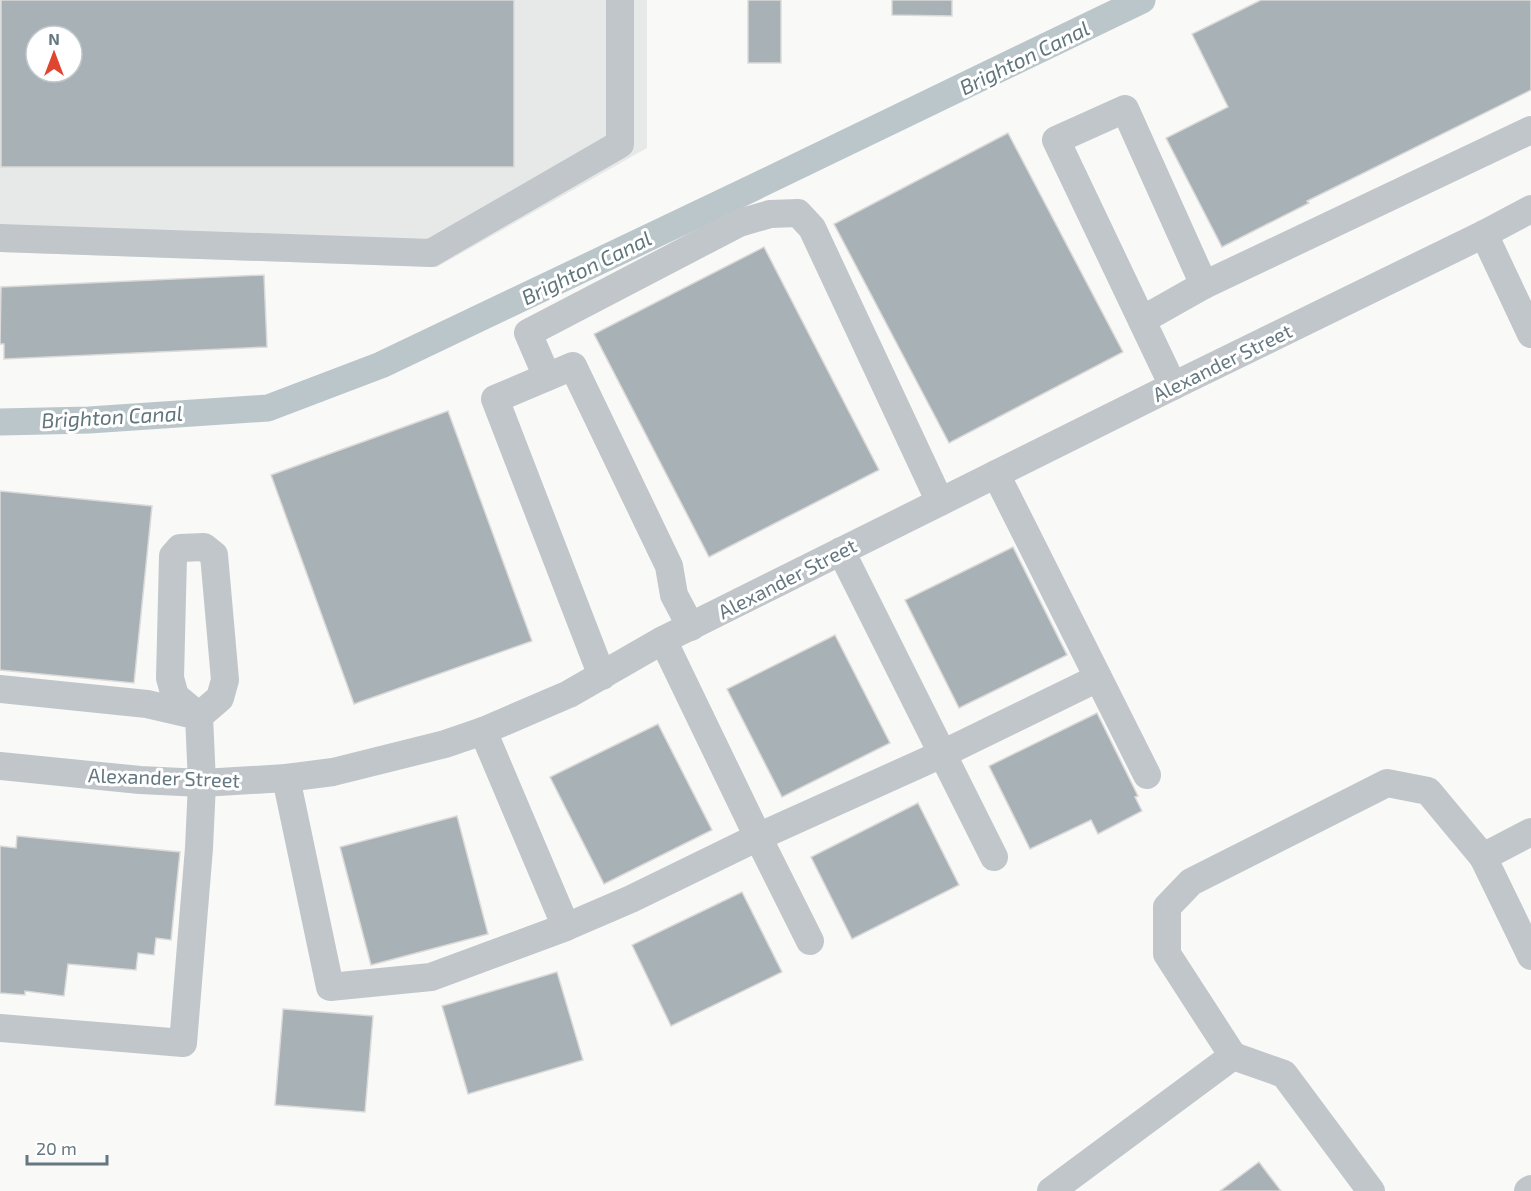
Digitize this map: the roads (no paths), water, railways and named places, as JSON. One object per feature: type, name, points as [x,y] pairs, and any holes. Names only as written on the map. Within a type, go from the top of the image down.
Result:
[{"type":"street","points":[[0,238],[431,253],[620,144],[620,0]]},
{"type":"street","points":[[1173,386],[1056,140],[1125,109],[1204,285]]},
{"type":"street","points":[[1142,320],[1204,285],[1531,130]]},
{"type":"street","name":"Alexander Street","points":[[0,766],[140,780],[202,783],[285,778],[356,767],[445,744],[483,731],[570,694],[663,640],[1531,209]]},
{"type":"street","points":[[547,377],[528,333],[739,223],[770,214],[798,213],[812,228],[940,502]]},
{"type":"street","points":[[1484,234],[1531,334]]},
{"type":"street","points":[[602,676],[495,399],[573,366],[669,566],[674,595],[691,627]]},
{"type":"street","points":[[996,474],[1147,775]]},
{"type":"street","points":[[0,1028],[183,1043],[202,783],[199,716],[175,696],[170,678],[173,556],[180,548],[204,547],[214,555],[225,680],[220,698],[199,716]]},
{"type":"street","points":[[841,551],[994,856]]},
{"type":"street","points":[[663,640],[810,941]]},
{"type":"street","points":[[285,778],[330,987],[431,977],[566,927],[631,899],[758,837],[942,754],[1098,678]]},
{"type":"street","points":[[0,689],[147,704],[199,716]]},
{"type":"street","points":[[483,731],[566,927]]},
{"type":"street","points":[[1371,1191],[1284,1074],[1233,1056],[1167,954],[1167,907],[1191,882],[1387,783],[1428,791],[1483,857],[1531,956]]},
{"type":"street","points":[[1483,857],[1531,832]]},
{"type":"street","points":[[1051,1191],[1233,1056]]},
{"type":"waterway","name":"Brighton Canal","points":[[0,422],[89,420],[268,408],[381,365],[1142,0]]}]
